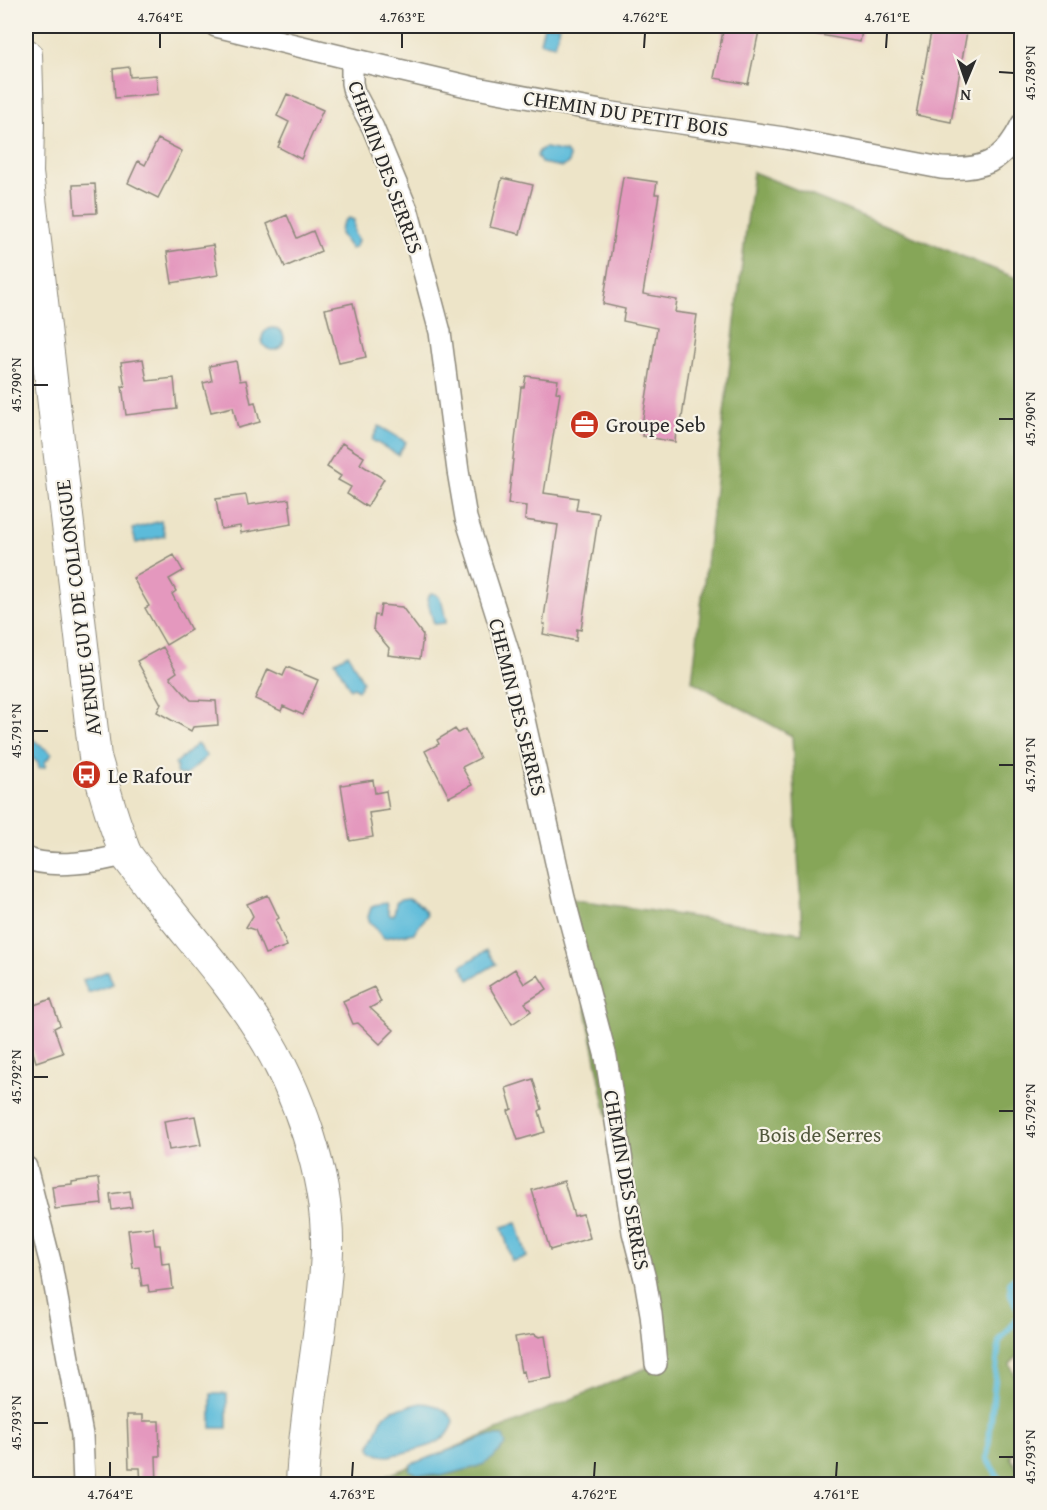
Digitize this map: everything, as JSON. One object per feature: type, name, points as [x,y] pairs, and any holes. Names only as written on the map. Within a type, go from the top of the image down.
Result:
[{"type":"main road","name":"AVENUE GUY DE COLLONGUE","points":[[26,55],[28,122],[26,168],[95,757],[126,854],[260,1028],[298,1107],[310,1139],[320,1180],[326,1218],[327,1249],[323,1305],[312,1382],[302,1485]]},
{"type":"street","name":"CHEMIN DU PETIT BOIS","points":[[216,26],[471,87],[606,112],[784,138],[941,168],[960,170],[987,164],[1000,156],[1022,124]]},
{"type":"street","name":"CHEMIN DES SERRES","points":[[352,59],[354,92],[373,128],[408,212],[440,332],[466,518],[510,657],[564,898],[606,1057],[633,1232],[651,1314],[656,1364]]},
{"type":"street","points":[[26,858],[58,864],[113,858],[126,854]]},
{"type":"street","points":[[26,1167],[51,1265],[82,1435],[84,1485]]},
{"type":"green space","name":"Bois de Serres","points":[[753,172],[1021,280],[1022,1352],[1010,1364],[1021,1390],[1021,1443],[1010,1457],[1021,1475],[1021,1484],[367,1484],[656,1364],[564,898],[802,933],[792,736],[692,681]]},
{"type":"water","points":[[544,26],[560,26],[555,45],[540,42]]},
{"type":"water","points":[[545,148],[566,152],[569,156],[569,163],[562,167],[541,163],[537,154]]},
{"type":"water","points":[[349,218],[354,220],[354,233],[358,240],[356,246],[351,249],[340,234],[342,224]]},
{"type":"water","points":[[273,328],[281,331],[284,339],[281,347],[273,350],[265,347],[262,339],[265,331]]},
{"type":"water","points":[[379,426],[406,442],[398,455],[372,440]]},
{"type":"water","points":[[161,521],[165,536],[136,543],[132,529]]},
{"type":"water","points":[[431,593],[440,599],[445,623],[434,624],[427,599]]},
{"type":"water","points":[[348,654],[363,682],[358,690],[353,687],[350,689],[335,661]]},
{"type":"water","points":[[27,735],[52,754],[45,762],[45,767],[39,768],[38,763],[26,753]]},
{"type":"water","points":[[197,744],[207,756],[185,776],[179,775],[175,764]]},
{"type":"water","points":[[409,898],[420,905],[427,915],[414,933],[384,938],[370,922],[368,917],[371,908],[374,905],[386,903],[391,916],[394,915],[396,903]]},
{"type":"water","points":[[487,950],[496,964],[469,980],[461,966]]},
{"type":"water","points":[[108,971],[113,984],[88,993],[83,980]]},
{"type":"water","points":[[517,1223],[527,1257],[512,1261],[502,1227]]},
{"type":"water","points":[[211,1394],[227,1394],[227,1428],[211,1428]]},
{"type":"water","points":[[421,1403],[440,1408],[454,1421],[445,1437],[428,1446],[389,1456],[378,1455],[370,1448],[383,1417],[393,1410]]},
{"type":"water","points":[[489,1436],[503,1436],[506,1444],[484,1464],[441,1476],[418,1474],[409,1470],[411,1464]]},
{"type":"building","points":[[724,26],[760,26],[748,84],[714,78]]},
{"type":"building","points":[[815,26],[863,26],[860,42],[814,34]]},
{"type":"building","points":[[932,26],[968,26],[951,122],[916,115]]},
{"type":"building","points":[[129,67],[130,77],[156,75],[158,94],[115,98],[113,69]]},
{"type":"building","points":[[287,94],[323,110],[301,159],[278,147],[289,122],[277,116]]},
{"type":"building","points":[[158,139],[182,151],[158,198],[128,183],[138,161],[145,165]]},
{"type":"building","points":[[623,177],[657,182],[655,194],[659,194],[643,294],[677,300],[675,312],[697,315],[680,431],[676,430],[675,442],[642,436],[657,328],[623,321],[625,309],[603,304]]},
{"type":"building","points":[[502,178],[533,185],[520,234],[490,227]]},
{"type":"building","points":[[95,184],[97,213],[75,214],[73,185]]},
{"type":"building","points":[[287,215],[297,238],[313,231],[321,251],[285,267],[267,224]]},
{"type":"building","points":[[213,245],[218,275],[172,283],[167,252]]},
{"type":"building","points":[[353,303],[366,357],[339,363],[325,309]]},
{"type":"building","points":[[143,359],[147,381],[174,378],[177,409],[126,415],[121,362]]},
{"type":"building","points":[[236,361],[240,381],[246,380],[251,403],[255,402],[260,422],[238,428],[233,407],[211,412],[203,383],[212,381],[209,366]]},
{"type":"building","points":[[526,376],[558,380],[556,392],[560,393],[544,493],[578,498],[576,510],[599,513],[581,630],[577,629],[576,641],[543,634],[558,525],[525,520],[526,506],[508,504],[521,387],[524,387]]},
{"type":"building","points":[[342,443],[364,457],[360,464],[384,479],[367,507],[347,494],[351,487],[338,480],[341,476],[327,467]]},
{"type":"building","points":[[246,495],[248,505],[289,499],[292,524],[241,533],[240,526],[221,529],[216,499]]},
{"type":"building","points":[[174,555],[183,571],[169,579],[176,591],[172,594],[191,630],[166,645],[145,608],[149,606],[133,578]]},
{"type":"building","points":[[381,605],[402,607],[423,635],[420,659],[388,655],[389,648],[373,629],[375,615],[379,616]]},
{"type":"building","points":[[163,647],[177,672],[170,677],[184,693],[191,700],[216,701],[218,725],[193,727],[191,731],[157,712],[161,704],[137,661]]},
{"type":"building","points":[[287,667],[318,680],[303,715],[283,706],[281,711],[255,699],[268,669],[283,676]]},
{"type":"building","points":[[455,729],[458,733],[465,729],[480,758],[462,767],[472,785],[449,797],[425,751],[439,744],[437,740]]},
{"type":"building","points":[[373,780],[375,793],[386,791],[389,810],[369,813],[373,837],[350,841],[341,785]]},
{"type":"building","points":[[268,895],[279,918],[276,920],[287,946],[265,954],[255,930],[246,927],[253,916],[247,904]]},
{"type":"building","points":[[515,969],[524,984],[538,975],[547,989],[525,1003],[531,1011],[512,1024],[489,986]]},
{"type":"building","points":[[374,987],[381,1002],[370,1008],[394,1030],[380,1044],[358,1023],[353,1024],[343,1001]]},
{"type":"building","points":[[51,999],[60,1025],[54,1028],[63,1053],[36,1062],[26,1030],[26,1008]]},
{"type":"building","points":[[533,1079],[542,1109],[539,1111],[545,1132],[518,1140],[508,1111],[512,1109],[506,1088]]},
{"type":"building","points":[[195,1116],[201,1145],[169,1150],[164,1121]]},
{"type":"building","points":[[99,1178],[102,1204],[55,1209],[52,1186]]},
{"type":"building","points":[[564,1181],[574,1216],[583,1214],[590,1238],[550,1250],[532,1190]]},
{"type":"building","points":[[130,1191],[132,1207],[112,1210],[110,1194]]},
{"type":"building","points":[[153,1227],[155,1245],[160,1245],[162,1264],[170,1263],[173,1289],[149,1292],[148,1285],[142,1286],[139,1267],[133,1268],[128,1230]]},
{"type":"building","points":[[534,1334],[539,1337],[545,1336],[552,1378],[526,1382],[524,1371],[521,1372],[515,1337]]},
{"type":"building","points":[[127,1415],[143,1415],[143,1421],[159,1421],[160,1456],[156,1456],[157,1485],[141,1485],[140,1468],[129,1468]]},
{"type":"waterway","points":[[1002,1484],[987,1459],[999,1342],[1021,1314],[1011,1295],[1010,1281],[1022,1275]]},
{"type":"place","name":"Groupe Seb","points":[[585,424]]},
{"type":"place","name":"Le Rafour","points":[[87,775]]}]
